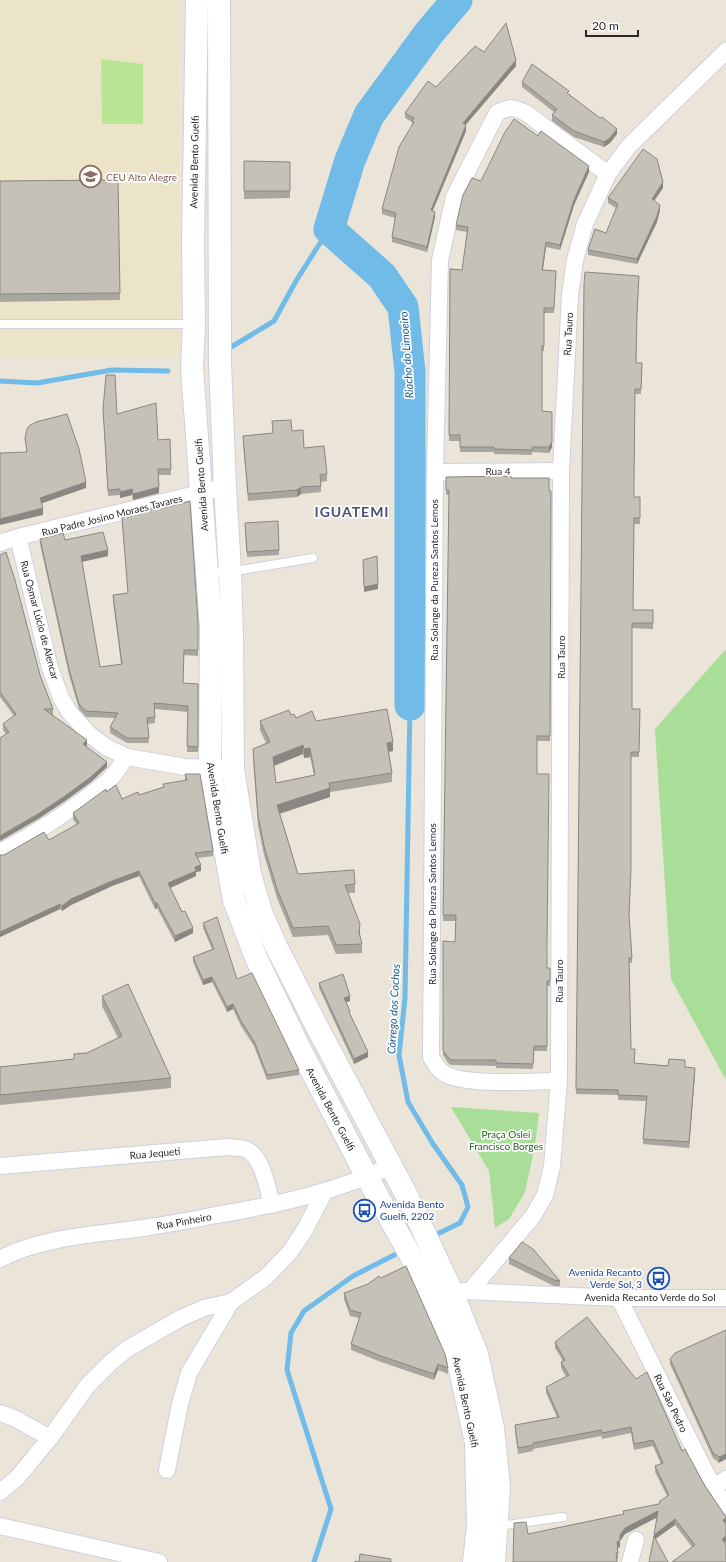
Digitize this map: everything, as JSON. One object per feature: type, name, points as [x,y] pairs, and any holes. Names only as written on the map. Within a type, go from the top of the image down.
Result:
[{"type":"main road","name":"Avenida Bento Guelfi","points":[[197,0],[193,243],[194,324],[192,368],[211,628],[210,767],[234,900],[244,930],[298,1045],[367,1177],[418,1268],[457,1356],[476,1443],[478,1527],[474,1562]]},
{"type":"main road","name":"Avenida Bento Guelfi","points":[[219,0],[220,363],[230,571],[233,769],[250,874],[261,912],[276,946],[391,1166],[435,1254],[461,1291],[477,1354],[493,1428],[498,1487],[494,1562]]},
{"type":"street","name":"Rua Tauro","points":[[461,1291],[532,1216],[545,1195],[552,1166],[559,1081],[561,471],[570,295],[575,260],[585,224],[608,174],[629,146],[726,51]]},
{"type":"street","name":"Rua Solange da Pureza Santos Lemos","points":[[559,1081],[471,1081],[455,1078],[444,1074],[437,1067],[431,1057],[435,472],[440,260],[454,197],[490,122],[497,112],[506,108],[516,108],[526,113],[608,174]]},
{"type":"street","name":"Rua 4","points":[[435,472],[561,471]]},
{"type":"street","name":"Rua Padre Josino Moraes Tavares","points":[[0,543],[225,487]]},
{"type":"street","name":"Rua Osmar Lúcio de Alencar","points":[[18,538],[50,668],[61,698],[70,714],[89,734],[106,746],[126,757],[185,767],[233,769]]},
{"type":"street","points":[[0,852],[33,835],[111,778],[126,757]]},
{"type":"street","name":"Rua Jequeti","points":[[0,1166],[227,1147],[244,1149],[251,1152],[256,1158],[263,1173],[272,1205]]},
{"type":"street","name":"Rua Pinheiro","points":[[0,1259],[32,1245],[149,1227],[272,1205],[325,1191],[367,1177],[391,1166]]},
{"type":"street","points":[[0,1492],[17,1478],[50,1438],[88,1385],[110,1363],[127,1349],[181,1318],[204,1308],[231,1302],[266,1277],[290,1252],[304,1231],[325,1191]]},
{"type":"street","name":"Avenida Recanto Verde do Sol","points":[[432,1300],[461,1291],[619,1298],[726,1298]]},
{"type":"street","name":"Rua São Pedro","points":[[619,1298],[719,1483],[726,1506]]},
{"type":"street","points":[[166,1470],[180,1404],[189,1373],[231,1302]]},
{"type":"street","points":[[0,1413],[14,1418],[50,1438]]},
{"type":"street","points":[[0,1526],[140,1560],[159,1562]]},
{"type":"street","points":[[630,1562],[636,1540]]},
{"type":"lane","points":[[0,324],[194,324]]},
{"type":"lane","points":[[208,574],[313,558]]},
{"type":"lane","points":[[497,1524],[506,1525],[563,1517]]},
{"type":"shaded area","name":"CEU Alto Alegre","points":[[0,0],[178,0],[180,355],[0,356]]},
{"type":"green space","points":[[101,59],[143,64],[143,124],[102,124]]},
{"type":"green space","points":[[726,649],[726,1080],[671,979],[655,729]]},
{"type":"green space","name":"Praça Oslei Francisco Borges","points":[[451,1107],[539,1113],[535,1146],[525,1192],[509,1219],[495,1228],[489,1171]]},
{"type":"building","points":[[506,23],[516,60],[463,123],[466,125],[431,210],[435,212],[427,247],[392,237],[396,213],[382,209],[399,147],[414,122],[412,121],[414,118],[405,113],[428,81],[436,87],[475,46],[484,52]]},
{"type":"building","points":[[532,64],[569,91],[567,93],[617,129],[610,138],[604,142],[574,131],[552,115],[557,109],[522,82]]},
{"type":"building","points":[[514,119],[538,136],[541,131],[589,166],[574,200],[560,245],[546,242],[542,270],[556,271],[554,308],[544,308],[544,346],[542,346],[542,411],[552,412],[552,442],[549,447],[532,447],[532,450],[494,449],[494,447],[460,447],[460,435],[449,435],[450,269],[462,270],[468,227],[456,225],[463,195],[472,178],[481,181],[505,132]]},
{"type":"building","points":[[643,149],[657,159],[663,182],[652,199],[660,205],[657,216],[637,259],[588,250],[595,229],[606,233],[618,204],[608,198]]},
{"type":"building","points":[[244,161],[290,162],[290,191],[244,191]]},
{"type":"building","points":[[118,180],[120,293],[0,294],[0,181]]},
{"type":"building","points":[[585,272],[639,276],[636,363],[642,363],[641,389],[635,389],[634,497],[640,497],[640,518],[634,518],[633,610],[653,610],[653,623],[632,623],[632,709],[640,709],[639,752],[631,752],[631,869],[629,914],[632,958],[629,958],[631,1049],[635,1049],[634,1063],[668,1066],[669,1059],[685,1060],[685,1067],[695,1068],[689,1142],[643,1139],[647,1096],[618,1095],[618,1090],[576,1089]]},
{"type":"building","points":[[106,375],[115,375],[117,414],[156,403],[158,440],[170,439],[171,469],[158,469],[159,487],[133,494],[132,489],[120,492],[120,489],[108,490],[103,409]]},
{"type":"building","points":[[67,414],[79,449],[86,482],[40,498],[43,508],[0,519],[0,453],[27,452],[25,438],[29,426],[36,422]]},
{"type":"building","points":[[291,420],[292,431],[303,430],[304,448],[324,446],[327,474],[320,475],[321,486],[301,487],[297,490],[248,494],[243,436],[273,433],[272,421]]},
{"type":"building","points":[[511,476],[511,478],[549,478],[549,491],[551,491],[550,736],[537,736],[537,774],[549,774],[547,968],[550,968],[550,980],[547,981],[547,1046],[534,1046],[533,1064],[496,1063],[496,1060],[451,1060],[443,1050],[443,941],[455,942],[456,915],[443,915],[449,490],[446,490],[446,477]]},
{"type":"building","points":[[190,501],[198,623],[198,650],[184,650],[183,683],[198,684],[198,747],[187,746],[188,706],[154,703],[155,717],[147,718],[149,738],[127,738],[110,727],[118,713],[86,711],[79,704],[69,669],[40,539],[63,533],[65,540],[103,532],[108,550],[81,556],[100,667],[122,664],[113,595],[128,593],[122,518],[133,515],[133,513],[160,507],[160,509]]},
{"type":"building","points":[[278,521],[279,550],[247,552],[245,523]]},
{"type":"building","points":[[6,552],[15,580],[40,675],[53,709],[44,709],[87,740],[83,744],[107,762],[91,777],[65,796],[0,836],[0,738],[9,732],[3,724],[16,714],[0,692],[0,555]]},
{"type":"building","points":[[377,556],[378,584],[364,587],[363,560]]},
{"type":"building","points":[[387,709],[393,742],[387,743],[392,773],[329,783],[330,788],[277,805],[298,874],[354,870],[355,884],[345,885],[360,924],[359,932],[362,944],[336,945],[328,926],[293,928],[277,889],[264,846],[258,816],[253,749],[270,742],[260,721],[289,710],[291,715],[294,714],[296,718],[312,711],[316,721]],"holes":[[[303,745],[304,749],[310,748],[315,775],[276,783],[273,757]]]},
{"type":"building","points":[[185,774],[200,774],[213,851],[195,853],[201,865],[195,867],[196,871],[168,883],[182,912],[185,911],[193,928],[175,936],[157,903],[155,903],[139,871],[112,881],[71,899],[62,906],[60,904],[0,932],[0,855],[4,855],[44,832],[49,840],[79,823],[73,813],[106,789],[106,792],[116,785],[122,799],[138,792],[139,795],[164,787],[163,784],[187,780]]},
{"type":"building","points":[[217,917],[237,979],[252,973],[299,1070],[267,1075],[254,1041],[241,1021],[233,1004],[227,1007],[212,977],[203,980],[193,957],[214,949],[203,923]]},
{"type":"building","points":[[343,974],[350,996],[344,998],[368,1052],[354,1059],[319,983]]},
{"type":"building","points":[[128,984],[171,1078],[0,1095],[0,1067],[74,1059],[74,1054],[87,1053],[122,1036],[102,996]]},
{"type":"building","points":[[522,1242],[533,1249],[560,1281],[554,1280],[509,1258]]},
{"type":"building","points":[[406,1266],[445,1354],[448,1368],[438,1364],[434,1374],[351,1344],[361,1313],[350,1310],[344,1293],[368,1284],[379,1276],[381,1278]]},
{"type":"building","points":[[587,1317],[636,1379],[647,1372],[682,1451],[685,1449],[705,1486],[726,1517],[723,1520],[726,1524],[726,1536],[722,1539],[726,1545],[726,1562],[672,1562],[695,1545],[675,1519],[654,1535],[658,1511],[625,1528],[620,1535],[620,1541],[617,1542],[617,1562],[513,1562],[514,1523],[526,1522],[528,1534],[624,1514],[623,1511],[659,1504],[660,1501],[669,1495],[655,1466],[663,1463],[653,1440],[634,1444],[631,1427],[602,1433],[601,1430],[533,1443],[533,1445],[518,1448],[515,1425],[559,1417],[546,1387],[569,1375],[561,1362],[565,1360],[555,1342]]},
{"type":"building","points":[[726,1330],[726,1454],[719,1457],[713,1453],[670,1359],[675,1353]]},
{"type":"building","points":[[654,1536],[668,1562],[649,1562]]},
{"type":"building","points":[[360,1554],[391,1559],[391,1562],[359,1562]]},
{"type":"waterway","name":"Riacho do Limoeiro","points":[[410,705],[410,372],[403,307],[382,276],[329,229],[350,160],[369,115],[429,33],[457,0]]},
{"type":"waterway","points":[[228,349],[274,321],[296,281],[329,229]]},
{"type":"waterway","points":[[0,381],[37,383],[112,370],[168,371]]},
{"type":"waterway","name":"Córrego dos Cochos","points":[[410,705],[405,998],[399,1055],[408,1102],[433,1144],[462,1185],[468,1207],[460,1223],[431,1237]]},
{"type":"waterway","points":[[314,1562],[331,1509],[287,1370],[291,1333],[304,1311],[353,1276],[402,1251]]},
{"type":"place","name":"CEU Alto Alegre","points":[[90,177]]},
{"type":"place","name":"Avenida Bento Guelfi, 2202","points":[[365,1210]]},
{"type":"place","name":"Avenida Recanto Verde Sol, 3","points":[[658,1278]]},
{"type":"district","name":"IGUATEMI","points":[[352,511]]}]
